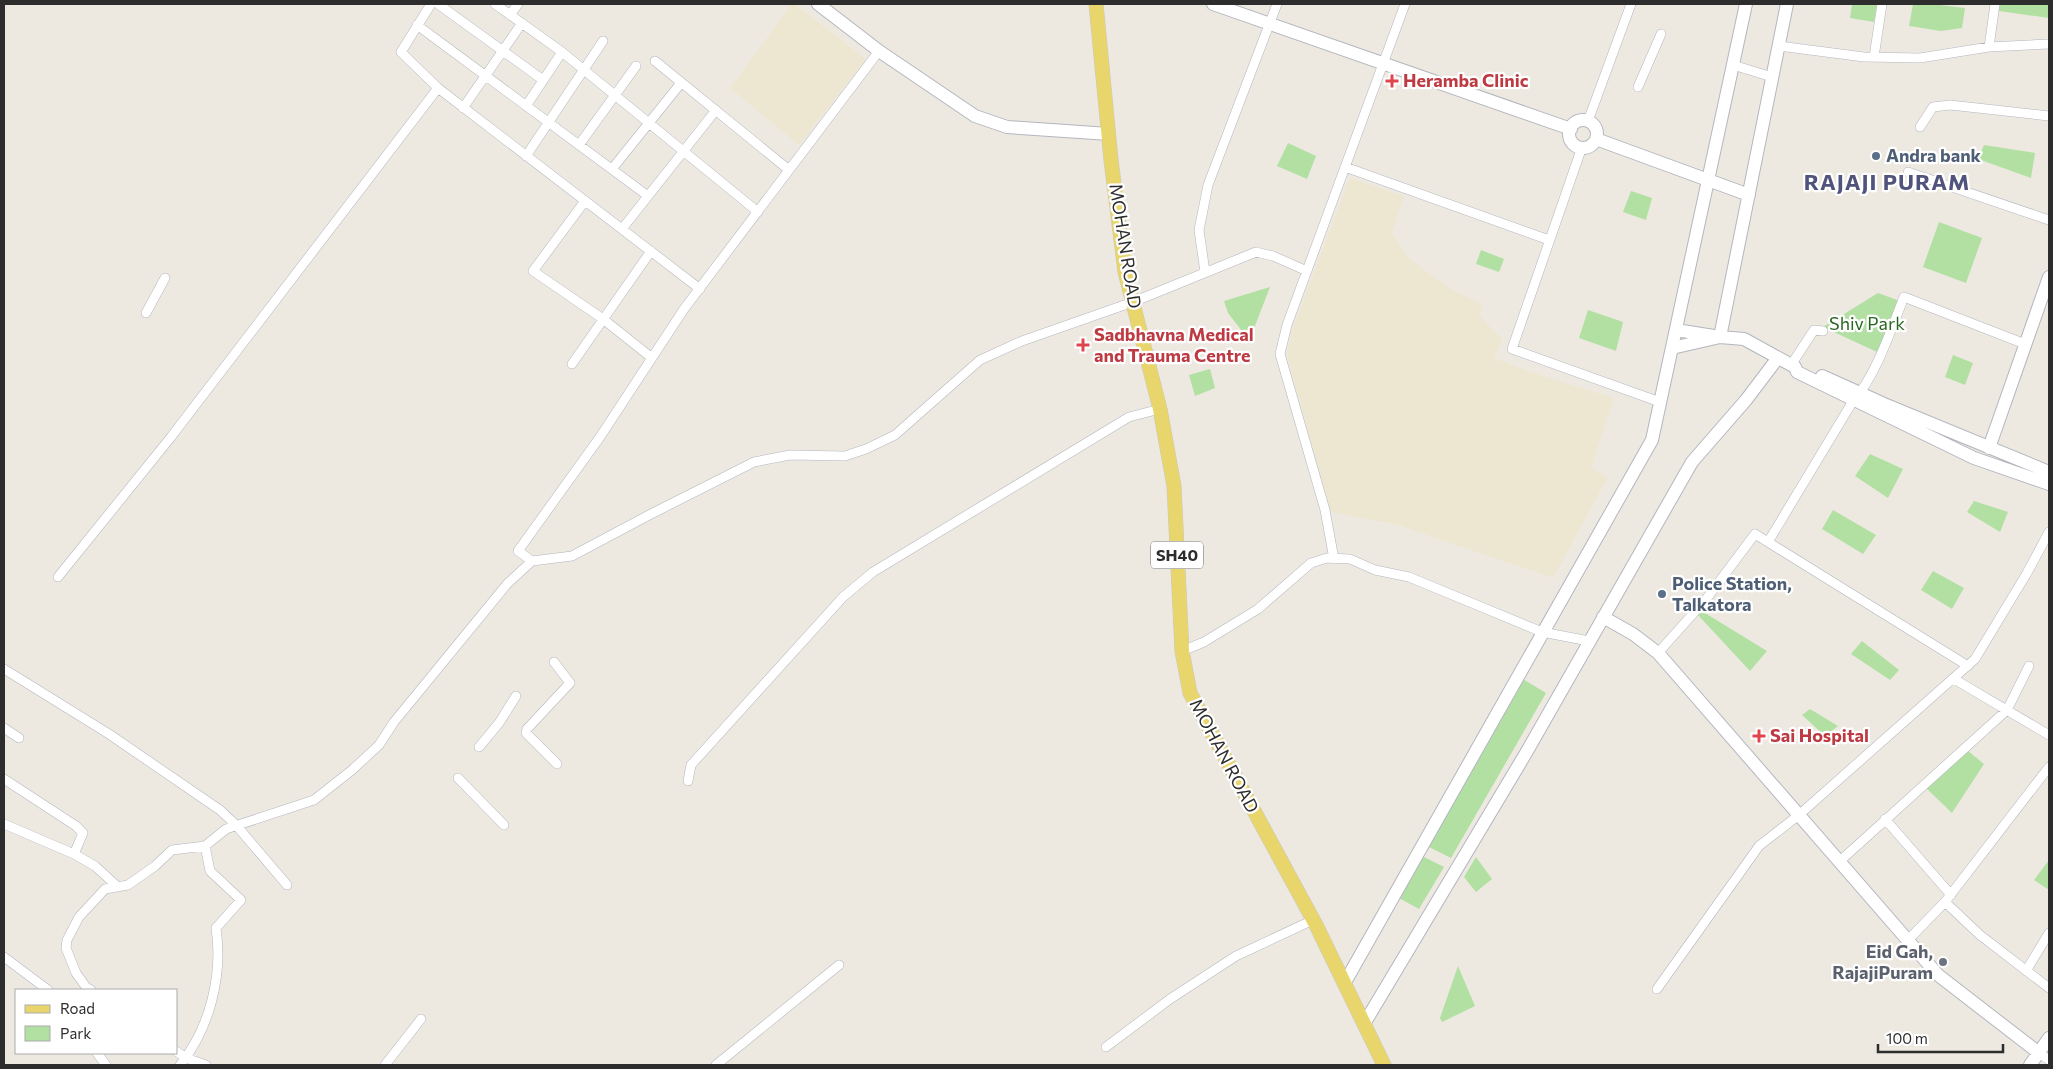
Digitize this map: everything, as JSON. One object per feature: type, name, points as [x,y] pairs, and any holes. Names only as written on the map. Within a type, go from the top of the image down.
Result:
[{"type":"main road","name":"MOHAN ROAD","points":[[1096,4],[1125,272],[1160,409],[1174,486],[1182,651],[1190,692],[1313,920],[1384,1065]]},
{"type":"street","points":[[431,4],[401,52],[438,88],[463,108],[700,289]]},
{"type":"street","points":[[438,4],[543,80]]},
{"type":"street","points":[[495,4],[562,52],[758,212]]},
{"type":"street","points":[[510,15],[518,4]]},
{"type":"street","points":[[818,4],[879,51],[975,116],[1008,127],[1109,134]]},
{"type":"street","points":[[1213,4],[1571,129]]},
{"type":"street","points":[[1205,272],[1199,230],[1208,185],[1277,4]]},
{"type":"street","points":[[1334,558],[1324,510],[1280,354],[1287,325],[1405,4]]},
{"type":"street","points":[[1588,121],[1631,4]]},
{"type":"street","points":[[1344,984],[1652,440],[1746,4]]},
{"type":"street","points":[[1720,337],[1787,4]]},
{"type":"street","points":[[1874,57],[1882,4]]},
{"type":"street","points":[[1989,47],[1996,4]]},
{"type":"street","points":[[463,108],[522,23]]},
{"type":"street","points":[[418,25],[648,196]]},
{"type":"street","points":[[1638,87],[1661,34]]},
{"type":"street","points":[[526,156],[604,41]]},
{"type":"street","points":[[1778,46],[1874,57],[1920,58],[1989,47],[2049,44]]},
{"type":"street","points":[[532,561],[518,551],[600,437],[700,289],[879,51]]},
{"type":"street","points":[[526,106],[562,52]]},
{"type":"street","points":[[656,61],[789,170]]},
{"type":"street","points":[[1733,65],[1772,77]]},
{"type":"street","points":[[579,144],[636,66]]},
{"type":"street","points":[[612,169],[682,82]]},
{"type":"street","points":[[58,577],[171,437],[438,88]]},
{"type":"street","points":[[1920,127],[1933,107],[1950,105],[2049,116]]},
{"type":"street","points":[[622,229],[716,110]]},
{"type":"street","points":[[1580,120],[1588,121],[1596,130],[1596,139],[1590,145],[1582,147],[1572,141],[1571,129],[1580,120]]},
{"type":"street","points":[[1596,139],[1749,195]]},
{"type":"street","points":[[1582,147],[1512,349],[1660,402]]},
{"type":"street","points":[[1345,167],[1549,240]]},
{"type":"street","points":[[1908,172],[2049,220]]},
{"type":"street","points":[[585,201],[533,271],[603,320],[652,358]]},
{"type":"street","points":[[572,364],[651,251]]},
{"type":"street","points":[[89,989],[76,973],[66,948],[67,940],[79,917],[105,890],[128,886],[155,866],[172,850],[205,846],[226,829],[314,800],[352,770],[379,745],[394,722],[507,584],[532,561],[572,556],[754,462],[790,455],[845,456],[866,449],[895,435],[980,360],[1022,342],[1133,302],[1256,252],[1274,256],[1307,271]]},
{"type":"street","points":[[1989,448],[2049,276]]},
{"type":"street","points":[[146,314],[164,278]]},
{"type":"street","points":[[1768,542],[1879,356],[1904,297],[2025,344]]},
{"type":"street","points":[[1676,330],[1698,335],[1744,339],[1777,359],[1793,366],[1800,365],[1856,397],[1974,458],[2049,484]]},
{"type":"street","points":[[1793,366],[1814,330],[1823,330]]},
{"type":"street","points":[[1672,348],[1720,337]]},
{"type":"street","points":[[1364,1024],[1516,770],[1692,462],[1746,400],[1777,359]]},
{"type":"street","points":[[1856,397],[2049,472]]},
{"type":"street","points":[[688,781],[691,765],[697,758],[843,597],[873,572],[1129,417],[1160,409]]},
{"type":"street","points":[[1657,989],[1759,846],[1800,814],[1975,659],[2027,573],[2049,532]]},
{"type":"street","points":[[1658,653],[1708,598],[1755,534],[1968,666]]},
{"type":"street","points":[[1182,651],[1204,642],[1258,609],[1311,563],[1334,558],[1350,559],[1375,570],[1409,577],[1542,632],[1589,641]]},
{"type":"street","points":[[1604,617],[1633,634],[1658,653],[1800,814],[1938,975],[2044,1057]]},
{"type":"street","points":[[554,662],[570,683],[526,733],[557,764]]},
{"type":"street","points":[[1840,861],[2007,710],[2029,666]]},
{"type":"street","points":[[4,669],[108,734],[220,810],[236,825],[287,885]]},
{"type":"street","points":[[1954,679],[2049,735]]},
{"type":"street","points":[[480,747],[500,723],[516,696]]},
{"type":"street","points":[[4,728],[19,738]]},
{"type":"street","points":[[1908,940],[1948,899],[2049,767]]},
{"type":"street","points":[[458,778],[504,825]]},
{"type":"street","points":[[4,779],[76,826],[83,833],[74,854]]},
{"type":"street","points":[[1885,819],[1948,899],[1980,935],[2049,988]]},
{"type":"street","points":[[4,824],[74,854],[95,866],[118,887]]},
{"type":"street","points":[[205,846],[210,871],[241,900],[216,928],[219,949],[217,978],[207,1017],[183,1062],[206,1065]]},
{"type":"street","points":[[1106,1047],[1170,999],[1236,956],[1313,920]]},
{"type":"street","points":[[2026,970],[2049,934]]},
{"type":"street","points":[[4,957],[47,989]]},
{"type":"street","points":[[716,1065],[840,965]]},
{"type":"street","points":[[385,1065],[421,1019]]},
{"type":"street","points":[[2030,1065],[2044,1057],[2049,1038]]},
{"type":"street","points":[[98,1054],[106,1065]]},
{"type":"shaded area","points":[[792,4],[795,4],[866,59],[799,145],[730,88]]},
{"type":"shaded area","points":[[1350,178],[1404,196],[1392,232],[1406,256],[1449,288],[1482,304],[1480,316],[1503,340],[1494,358],[1530,372],[1614,398],[1591,468],[1608,477],[1553,578],[1398,525],[1330,512],[1287,355],[1292,330]]},
{"type":"green space","points":[[1852,4],[1877,4],[1874,22],[1850,18]]},
{"type":"green space","points":[[1913,4],[1965,8],[1962,28],[1941,31],[1909,26]]},
{"type":"green space","points":[[2000,4],[2049,4],[2049,18],[1999,11]]},
{"type":"green space","points":[[1288,143],[1316,156],[1307,179],[1277,166]]},
{"type":"green space","points":[[1984,145],[2035,153],[2031,178],[1978,159]]},
{"type":"green space","points":[[1631,191],[1652,198],[1646,220],[1623,212]]},
{"type":"green space","points":[[1939,222],[1982,238],[1966,283],[1923,267]]},
{"type":"green space","points":[[1481,250],[1504,259],[1499,272],[1476,264]]},
{"type":"green space","points":[[1270,287],[1253,331],[1245,335],[1228,313],[1224,301]]},
{"type":"green space","name":"Shiv Park","points":[[1878,293],[1900,301],[1877,352],[1823,327]]},
{"type":"green space","points":[[1588,310],[1623,322],[1616,351],[1579,338]]},
{"type":"green space","points":[[1953,355],[1973,363],[1965,385],[1945,377]]},
{"type":"green space","points":[[1210,369],[1215,388],[1195,396],[1189,375]]},
{"type":"green space","points":[[1870,454],[1903,469],[1888,498],[1855,476]]},
{"type":"green space","points":[[1974,501],[2008,512],[2000,532],[1967,512]]},
{"type":"green space","points":[[1833,510],[1876,535],[1863,554],[1822,529]]},
{"type":"green space","points":[[1933,571],[1964,588],[1952,609],[1921,590]]},
{"type":"green space","points":[[1700,610],[1767,651],[1750,671],[1697,614]]},
{"type":"green space","points":[[1862,641],[1899,670],[1890,680],[1851,654]]},
{"type":"green space","points":[[1521,678],[1546,693],[1451,858],[1427,846]]},
{"type":"green space","points":[[1810,709],[1838,726],[1825,736],[1802,715]]},
{"type":"green space","points":[[1968,751],[1984,764],[1952,813],[1926,788]]},
{"type":"green space","points":[[1420,855],[1444,867],[1419,909],[1397,897]]},
{"type":"green space","points":[[1476,857],[1492,879],[1476,892],[1464,877]]},
{"type":"green space","points":[[2049,860],[2049,890],[2034,880]]},
{"type":"green space","points":[[1458,966],[1475,1006],[1442,1022],[1440,1018]]},
{"type":"place","name":"Heramba Clinic","points":[[1392,81]]},
{"type":"place","name":"Andra bank","points":[[1876,156]]},
{"type":"place","name":"Sadbhavna Medical and Trauma Centre","points":[[1083,345]]},
{"type":"place","name":"Police Station, Talkatora","points":[[1662,594]]},
{"type":"place","name":"Sai Hospital","points":[[1759,736]]},
{"type":"place","name":"Eid Gah, RajajiPuram","points":[[1943,962]]},
{"type":"district","name":"RAJAJI PURAM","points":[[1887,182]]}]
